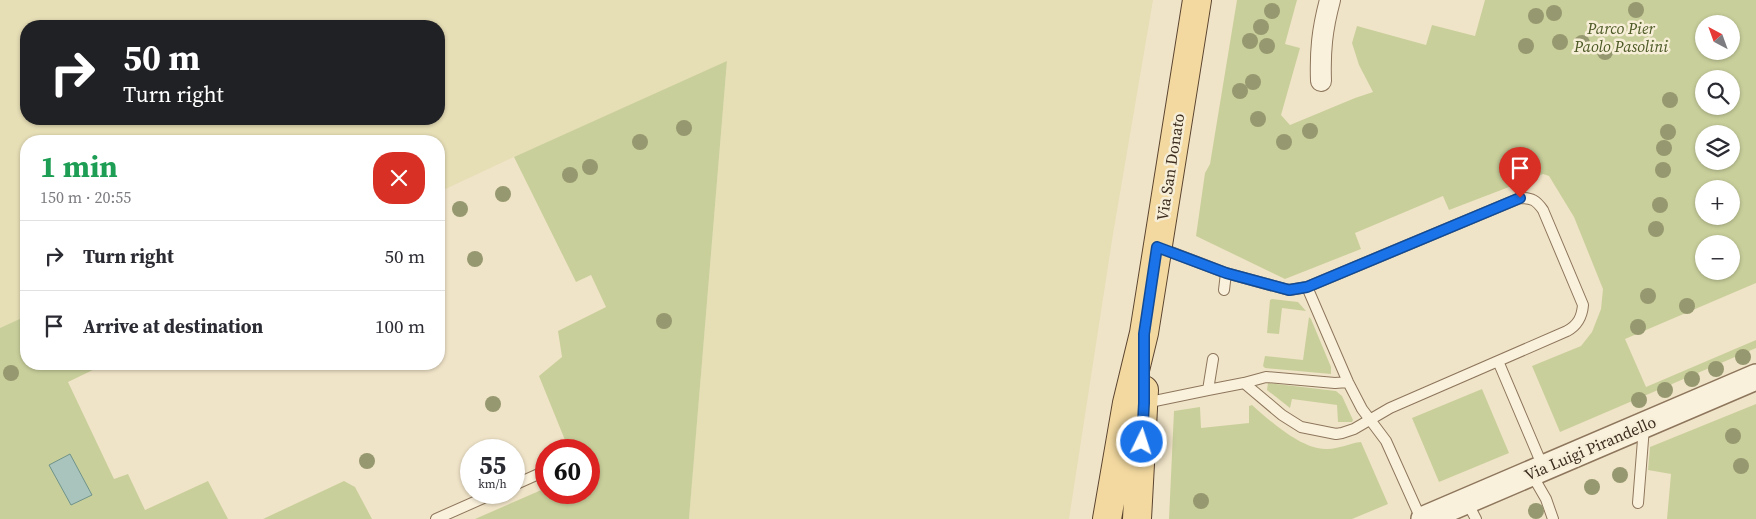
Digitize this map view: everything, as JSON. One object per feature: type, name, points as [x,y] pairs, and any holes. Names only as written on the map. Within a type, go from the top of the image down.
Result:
[{"type":"main road","name":"Via San Donato","points":[[1107,519],[1127,403],[1144,334],[1197,0]]},
{"type":"main road","name":"Via San Donato","points":[[1137,519],[1144,403],[1144,334]]},
{"type":"street","points":[[1321,82],[1320,51],[1330,0]]},
{"type":"street","name":"Via Luigi Pirandello","points":[[1423,519],[1471,510],[1537,470],[1756,377]]},
{"type":"lane","points":[[1157,247],[1226,273],[1289,290],[1307,287],[1520,198],[1530,198],[1538,202],[1543,210],[1583,305],[1583,313],[1574,328],[1390,408],[1342,434],[1307,429],[1282,415],[1244,383]]},
{"type":"lane","points":[[1224,290],[1226,273]]},
{"type":"lane","points":[[1307,287],[1348,382],[1370,419],[1386,441],[1423,519]]},
{"type":"lane","points":[[1208,390],[1213,360]]},
{"type":"lane","points":[[1498,362],[1553,519]]},
{"type":"lane","points":[[1144,403],[1266,377],[1335,383],[1348,382]]},
{"type":"lane","points":[[1638,503],[1644,424]]},
{"type":"lane","points":[[436,519],[470,504]]},
{"type":"shaded area","points":[[0,0],[1153,0],[1113,234],[1069,519],[689,519],[727,62],[445,189],[445,135],[20,135],[20,319],[0,328]]},
{"type":"green space","name":"Parco Pier Paolo Pasolini","points":[[1237,0],[1297,0],[1285,44],[1300,48],[1281,115],[1290,125],[1373,92],[1359,65],[1352,43],[1357,26],[1426,45],[1432,25],[1475,36],[1485,0],[1756,0],[1756,283],[1625,339],[1646,387],[1756,340],[1756,348],[1560,432],[1532,366],[1581,346],[1592,332],[1601,309],[1603,289],[1574,217],[1549,176],[1543,174],[1449,210],[1443,196],[1355,233],[1361,249],[1285,279],[1196,236],[1205,173],[1210,164]]},
{"type":"green space","points":[[727,61],[689,519],[475,519],[509,504],[525,504],[525,497],[535,493],[535,504],[600,504],[600,439],[565,439],[539,376],[562,357],[558,331],[606,307],[591,275],[576,282],[514,157]]},
{"type":"green space","points":[[1270,300],[1298,302],[1306,311],[1282,308],[1279,334],[1267,333]]},
{"type":"green space","points":[[1309,317],[1331,367],[1331,374],[1265,368],[1263,366],[1265,356],[1303,360]]},
{"type":"green space","points":[[20,319],[20,370],[93,370],[68,382],[114,479],[128,474],[145,510],[208,481],[228,519],[0,519],[0,328]]},
{"type":"green space","points":[[1268,383],[1336,391],[1342,396],[1353,420],[1352,422],[1338,422],[1337,405],[1292,399],[1290,408],[1267,390]]},
{"type":"green space","points":[[1482,389],[1509,453],[1439,482],[1412,418]]},
{"type":"green space","points":[[1756,404],[1756,519],[1667,519],[1671,474],[1648,470],[1650,447]]},
{"type":"green space","points":[[1252,405],[1287,433],[1307,445],[1327,449],[1361,442],[1388,504],[1352,519],[1169,519],[1174,411],[1200,407],[1201,428],[1249,423],[1249,406]]},
{"type":"green space","points":[[344,481],[355,487],[372,519],[263,519]]},
{"type":"water","points":[[70,454],[92,495],[71,505],[49,465]]},
{"type":"route","points":[[1142,442],[1144,334],[1157,247],[1226,273],[1289,290],[1299,289],[1520,198]]}]
